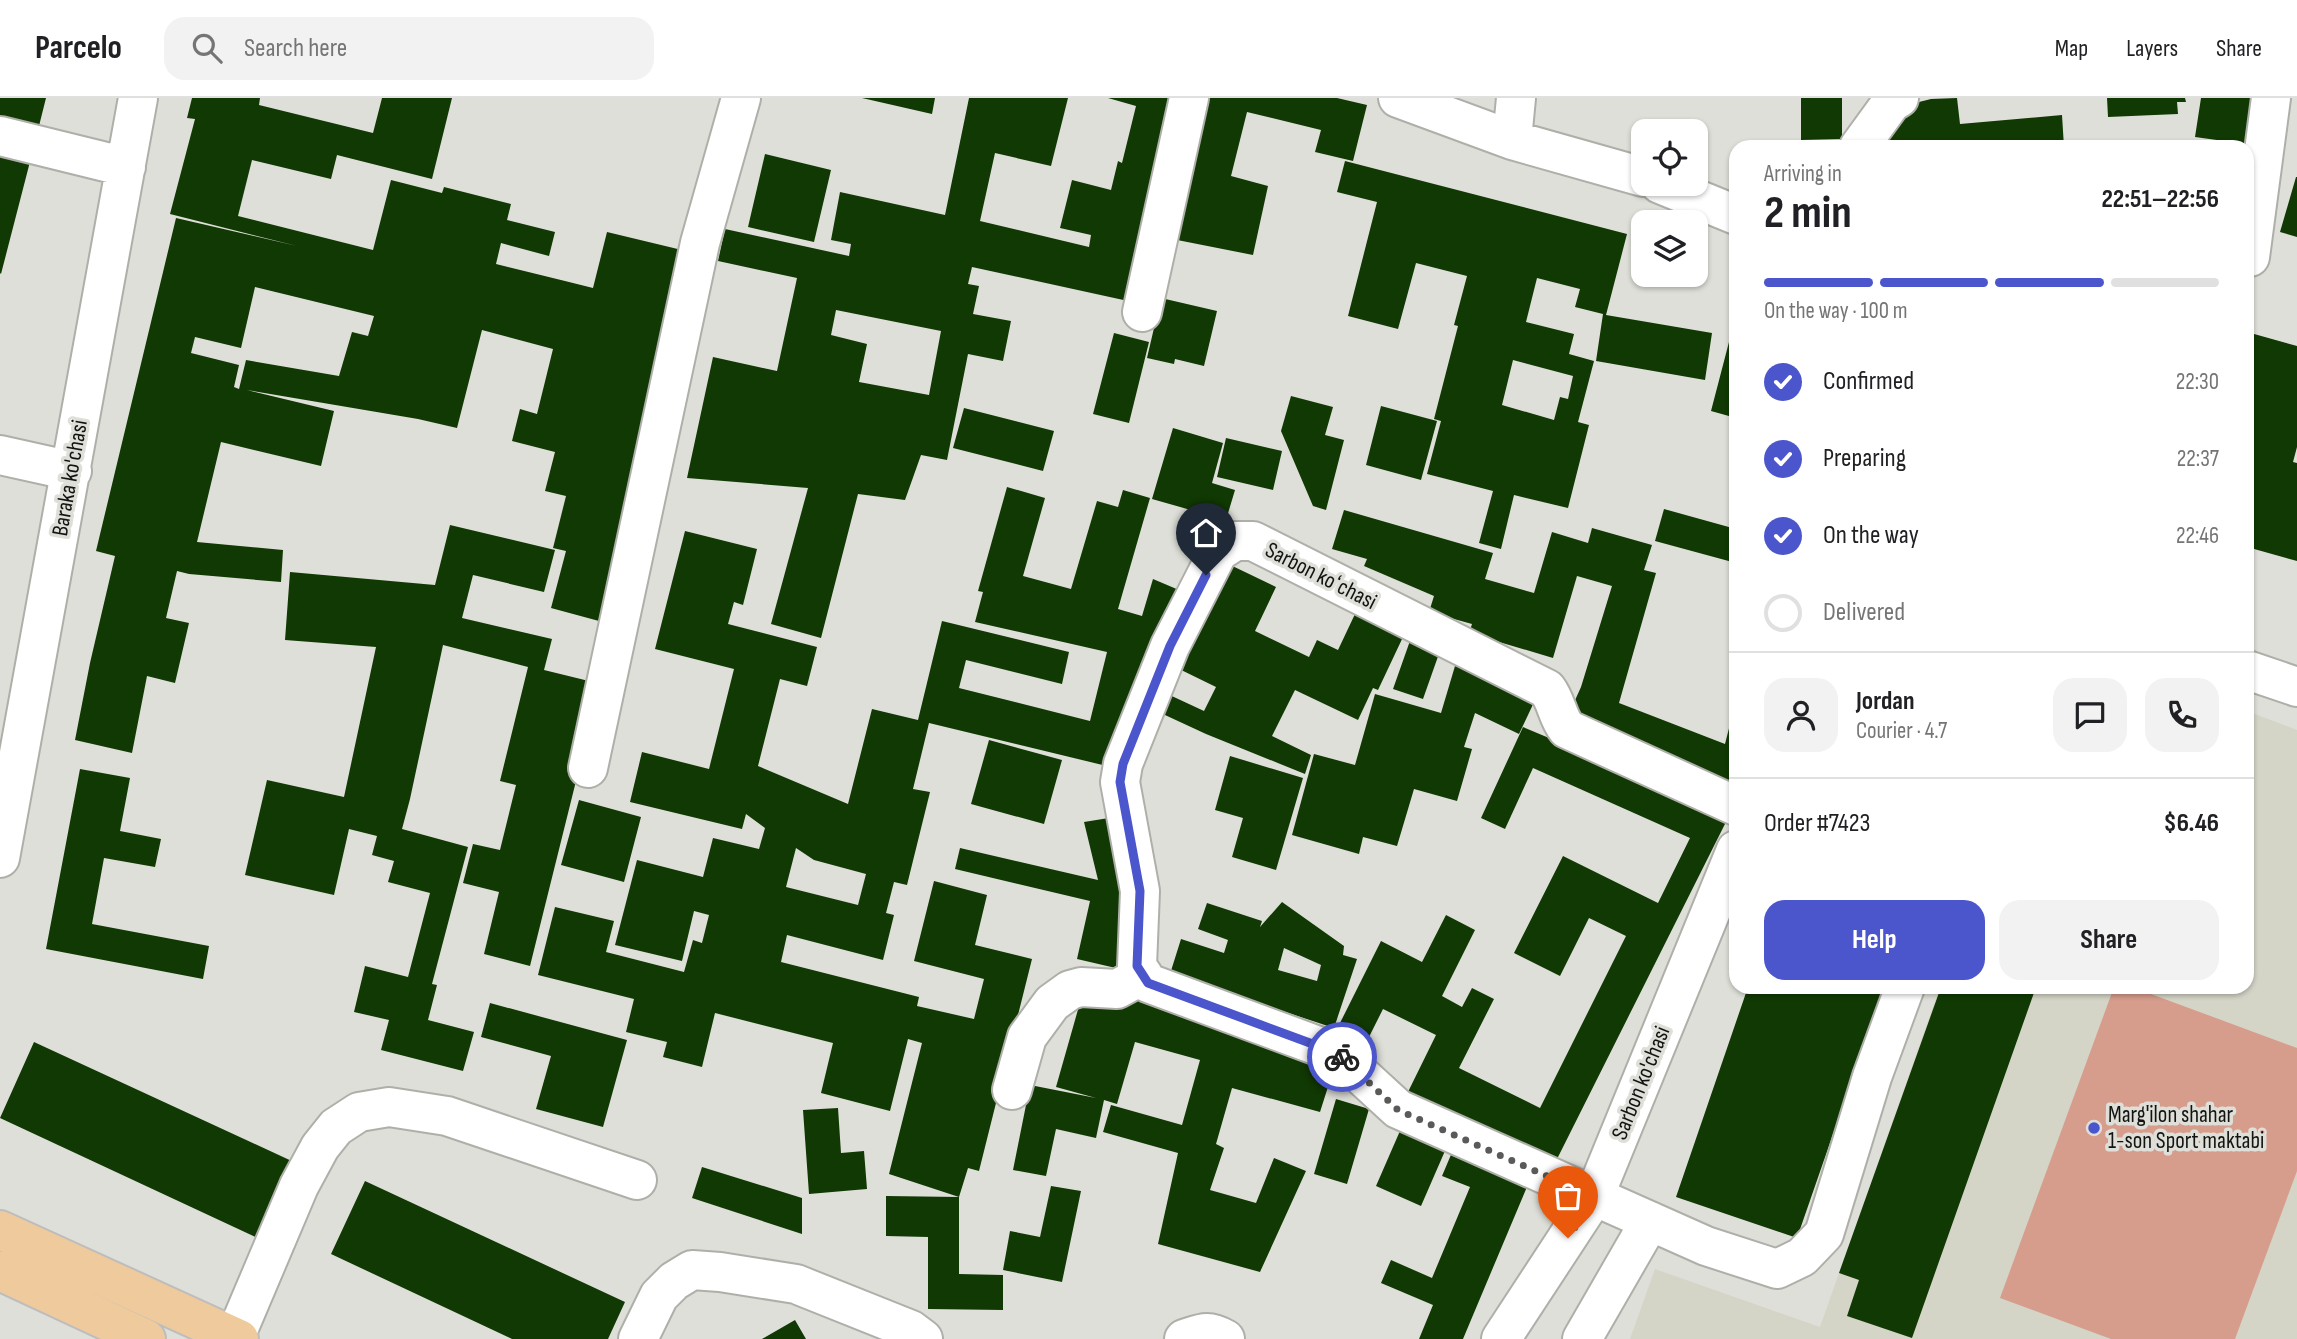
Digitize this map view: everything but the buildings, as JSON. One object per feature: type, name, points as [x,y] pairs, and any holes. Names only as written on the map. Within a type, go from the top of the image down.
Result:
[{"type":"main road","points":[[0,1230],[237,1338]]},
{"type":"main road","points":[[0,1271],[146,1339]]},
{"type":"street","name":"Baraka ko'chasi","points":[[0,858],[138,98]]},
{"type":"street","points":[[589,768],[700,243],[741,98]]},
{"type":"street","points":[[1142,312],[1189,98]]},
{"type":"street","points":[[1398,98],[1512,140],[1631,174]]},
{"type":"street","points":[[1512,140],[1516,98]]},
{"type":"street","points":[[1865,140],[1891,103],[1899,98]]},
{"type":"street","points":[[2254,228],[2272,98]]},
{"type":"street","points":[[0,135],[126,167]]},
{"type":"street","points":[[1690,196],[1729,212]]},
{"type":"street","points":[[0,455],[72,471]]},
{"type":"street","name":"Sarbon koʻchasi","points":[[1143,975],[1137,966],[1140,891],[1120,782],[1123,764],[1170,646],[1218,552],[1235,541],[1253,541],[1547,690],[1553,697],[1561,721],[1567,729],[1729,803]]},
{"type":"street","points":[[2254,672],[2297,687]]},
{"type":"street","name":"Sarbon ko'chasi","points":[[1502,1339],[1594,1197],[1729,867]]},
{"type":"street","points":[[1012,1090],[1027,1037],[1052,1003],[1070,990],[1081,987],[1117,989],[1143,975],[1148,983],[1337,1053],[1398,1110],[1706,1246],[1777,1269],[1802,1257],[1824,1234],[1872,1077],[1902,994]]},
{"type":"street","points":[[237,1338],[299,1186],[336,1127],[359,1112],[390,1107],[447,1116],[637,1180]]},
{"type":"street","points":[[1582,1339],[1650,1221]]},
{"type":"street","points":[[638,1339],[659,1296],[674,1281],[692,1270],[796,1284],[911,1330],[923,1339]]},
{"type":"street","points":[[1184,1339],[1203,1333],[1214,1333],[1225,1339]]},
{"type":"shaded area","name":"Marg'ilon shahar 1-son Sport maktabi","points":[[2254,714],[2297,730],[2297,1339],[1630,1339],[1655,1269],[1820,1327],[1938,994],[2254,994]]},
{"type":"shaded area","points":[[2111,994],[2151,994],[2297,1048],[2297,1171],[2235,1339],[2111,1339],[2000,1298]]},
{"type":"way so far","points":[[1342,1057],[1398,1110],[1594,1197],[1568,1238]]},
{"type":"place","name":"Marg'ilon shahar 1-son Sport maktabi","points":[[2094,1128]]},
{"type":"route","points":[[1206,575],[1170,646],[1123,764],[1120,782],[1140,891],[1137,966],[1148,983],[1342,1057]]}]
